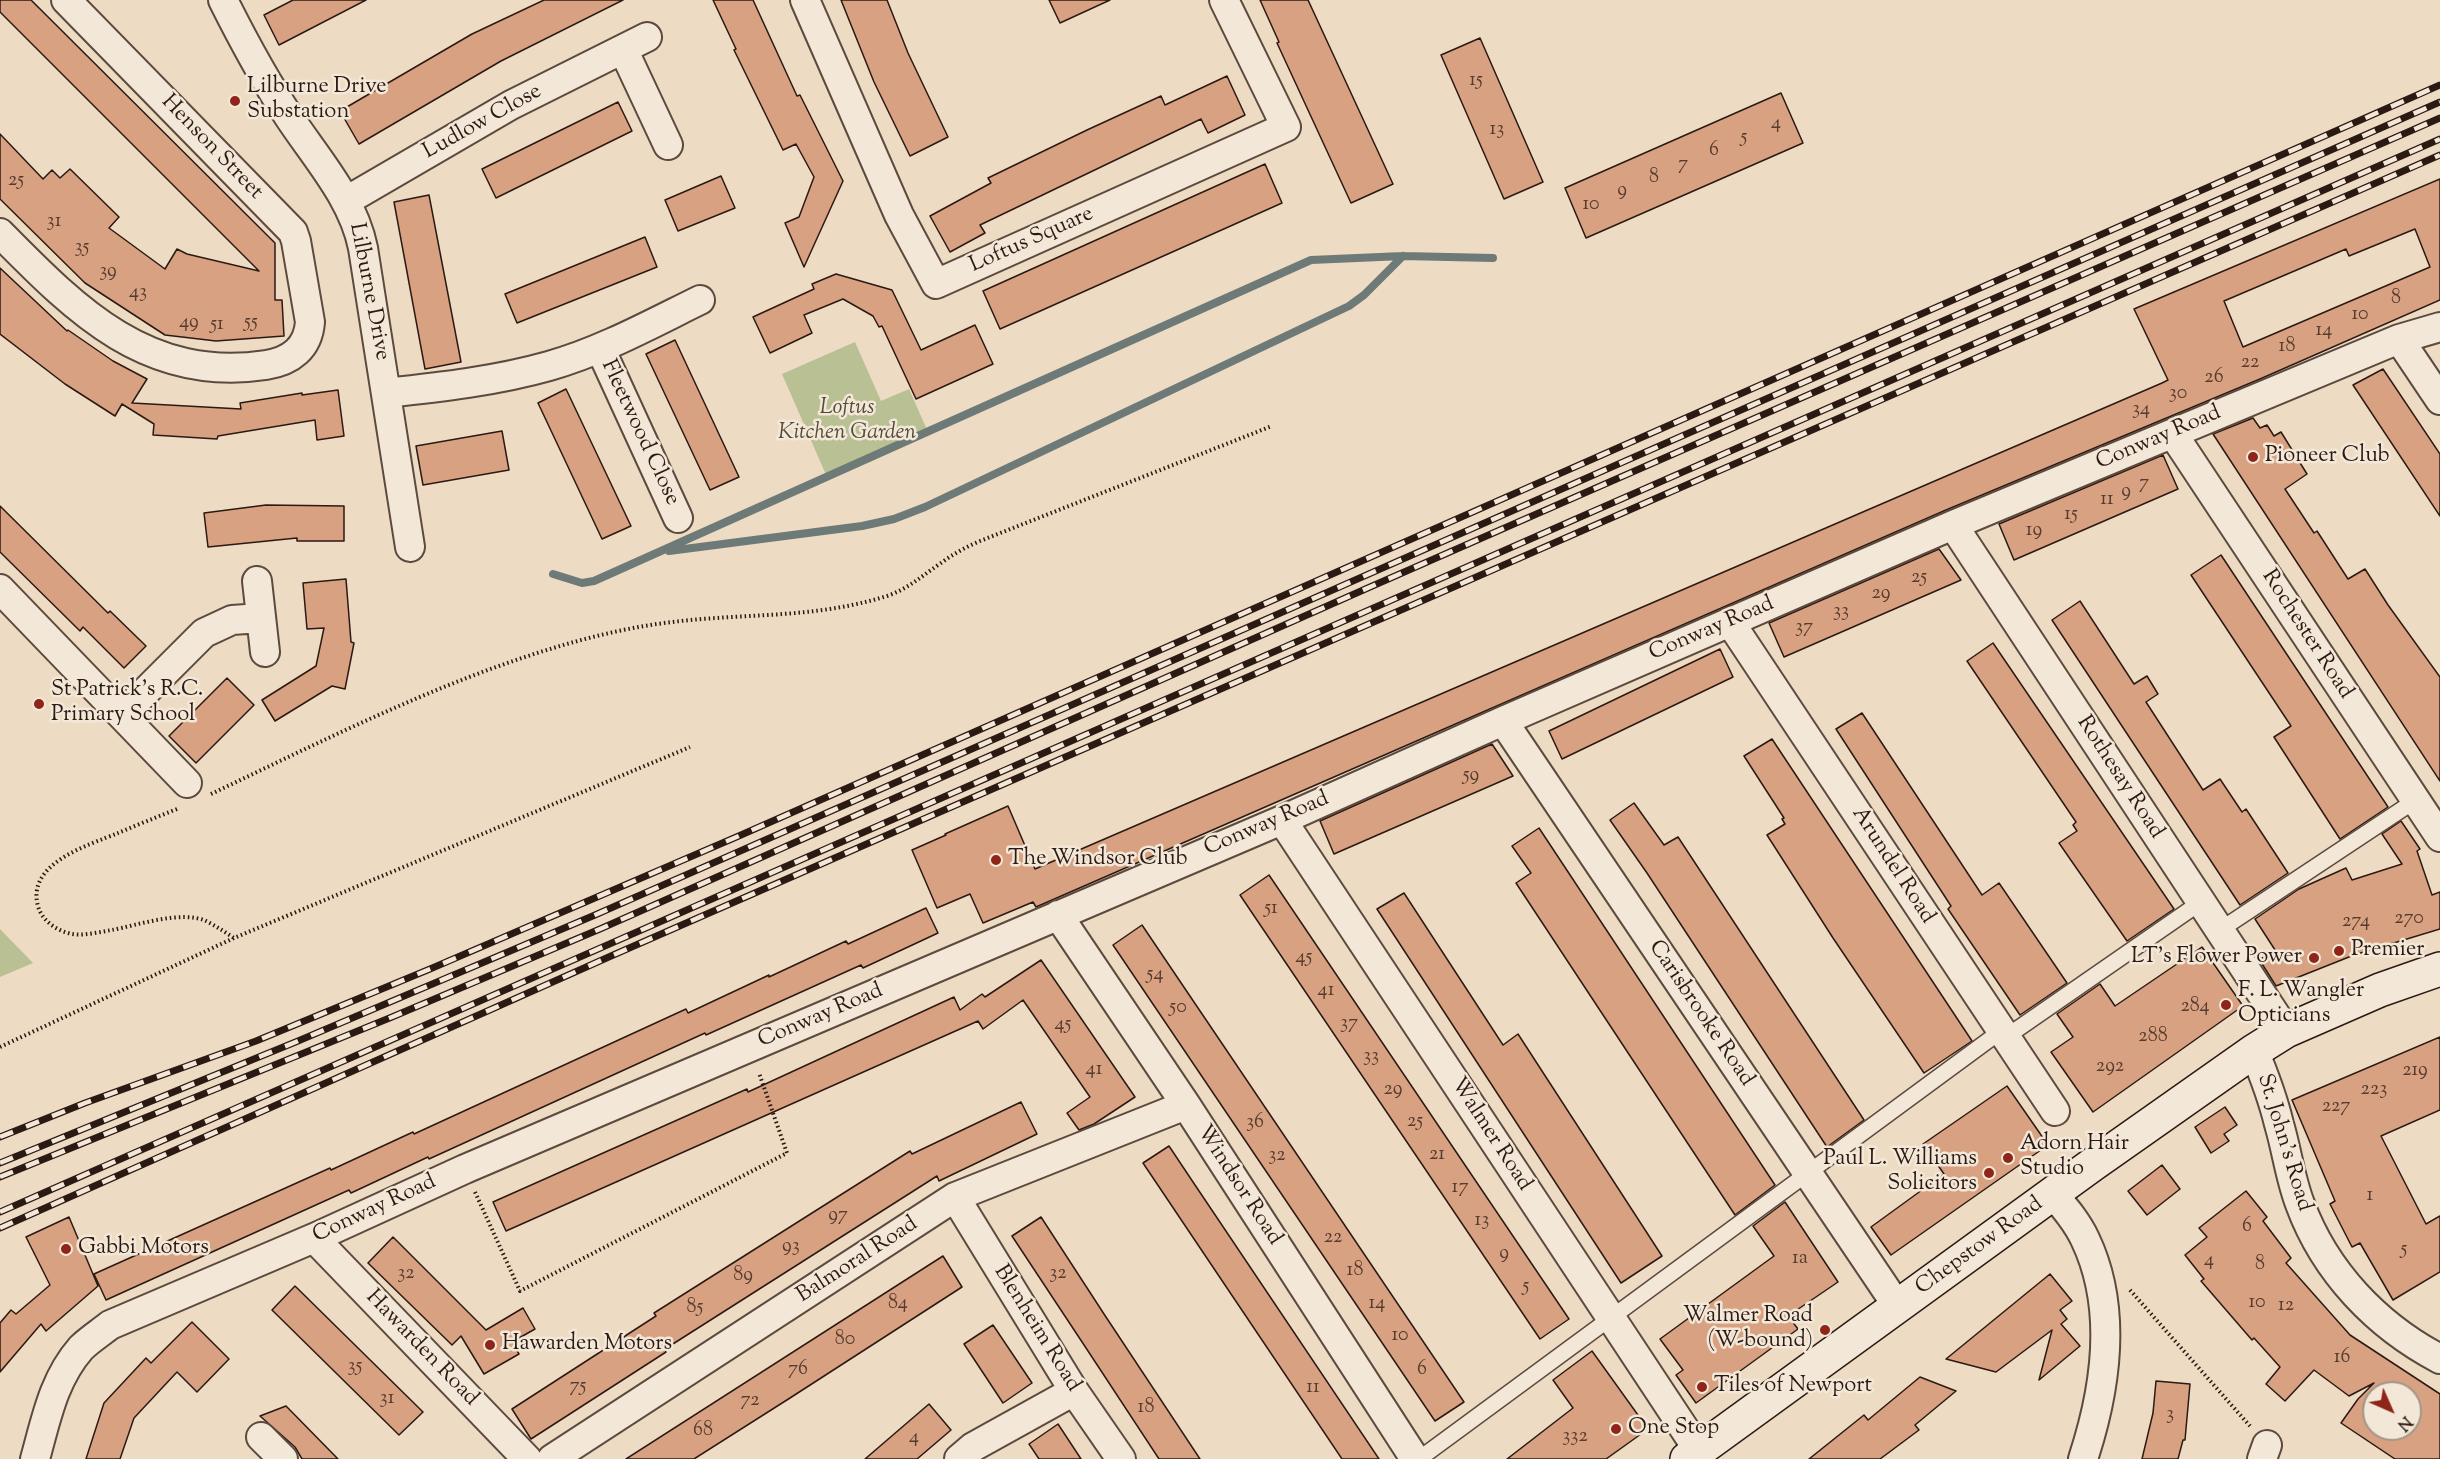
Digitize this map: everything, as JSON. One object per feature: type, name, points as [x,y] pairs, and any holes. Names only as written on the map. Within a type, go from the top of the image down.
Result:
[{"type":"main road","name":"Chepstow Road","points":[[1693,1455],[2254,1051],[2286,1031],[2380,990],[2440,969]]},
{"type":"street","name":"Henson Street","points":[[0,234],[45,279],[93,321],[136,346],[161,356],[210,366],[239,367],[272,364],[300,350],[309,335],[310,322],[293,232],[66,0]]},
{"type":"street","name":"Lilburne Drive","points":[[223,0],[244,43],[288,115],[346,201],[360,235],[410,547]]},
{"type":"street","name":"Loftus Square","points":[[805,0],[899,216],[936,284],[1286,127],[1224,0]]},
{"type":"street","name":"Ludlow Close","points":[[346,201],[511,105],[635,43],[668,146]]},
{"type":"street","name":"Fleetwood Close","points":[[386,393],[524,373],[600,348],[700,300]]},
{"type":"street","name":"Conway Road","points":[[35,1459],[53,1395],[66,1368],[82,1347],[110,1325],[314,1239],[465,1169],[1282,820],[1730,621],[1953,525],[2399,339],[2440,327]]},
{"type":"street","points":[[2399,339],[2440,400]]},
{"type":"street","name":"Fleetwood Close","points":[[600,348],[678,518]]},
{"type":"street","name":"Rochester Road","points":[[2173,434],[2440,837]]},
{"type":"street","name":"Rothesay Road","points":[[1953,525],[2286,1031]]},
{"type":"street","points":[[257,581],[265,652]]},
{"type":"street","points":[[0,589],[122,715],[191,796]]},
{"type":"street","points":[[122,715],[204,633],[232,620],[261,618]]},
{"type":"street","name":"Arundel Road","points":[[1730,621],[2055,1111]]},
{"type":"street","name":"Carisbrooke Road","points":[[1503,721],[1898,1307]]},
{"type":"street","name":"Walmer Road","points":[[1282,820],[1611,1319],[1693,1455]]},
{"type":"street","name":"Windsor Road","points":[[1058,915],[1186,1105],[1417,1459]]},
{"type":"street","name":"St. John's Road","points":[[2254,1051],[2274,1107],[2300,1205],[2324,1252],[2366,1308],[2388,1326],[2440,1359]]},
{"type":"street","name":"Balmoral Road","points":[[552,1459],[955,1197],[1186,1105]]},
{"type":"street","points":[[2053,1194],[2070,1214],[2086,1240],[2094,1263],[2103,1307],[2106,1334],[2102,1383],[2084,1459]]},
{"type":"street","name":"Blenheim Road","points":[[955,1197],[1074,1391],[1121,1459]]},
{"type":"street","name":"Hawarden Road","points":[[314,1239],[527,1459]]},
{"type":"street","points":[[959,1459],[973,1447],[1074,1391]]},
{"type":"street","points":[[261,1437],[283,1459]]},
{"type":"lane","points":[[2220,930],[2416,800]]},
{"type":"lane","points":[[1417,1459],[2003,1034],[2201,902]]},
{"type":"path","points":[[234,938],[207,921],[192,917],[91,934],[69,934],[51,924],[39,909],[37,900],[40,883],[46,872],[63,857],[191,796],[477,674],[573,642],[672,622],[801,614],[887,596],[905,588],[957,552],[980,541],[1272,426]]},
{"type":"path","points":[[0,1047],[234,938],[690,747]]},
{"type":"path","points":[[465,1169],[520,1291],[787,1154],[750,1047]]},
{"type":"path","points":[[2148,1310],[2264,1452]]},
{"type":"green space","name":"Loftus Kitchen Garden","points":[[855,342],[881,401],[909,389],[928,432],[827,477],[782,374]]},
{"type":"green space","points":[[0,929],[33,963],[0,977]]},
{"type":"building","points":[[0,0],[31,0],[275,243],[275,300],[282,300],[284,336],[216,341],[165,335],[85,283],[0,199],[0,134],[43,179],[52,170],[60,178],[70,169],[119,217],[109,228],[165,269],[177,249],[187,254],[259,271],[0,12]]},
{"type":"building","points":[[293,0],[366,0],[279,45],[264,15]]},
{"type":"building","points":[[544,0],[623,0],[501,61],[359,144],[340,111],[472,34]]},
{"type":"building","points":[[713,0],[753,0],[797,96],[800,95],[843,181],[804,267],[785,223],[799,217],[814,177],[796,144],[783,150],[734,50],[736,49]]},
{"type":"building","points":[[841,0],[887,0],[908,53],[948,137],[910,156],[874,82]]},
{"type":"building","points":[[1049,0],[1110,0],[1060,23]]},
{"type":"building","points":[[1260,0],[1308,0],[1393,184],[1351,203],[1277,43],[1279,42]]},
{"type":"building","points":[[1480,38],[1543,182],[1504,199],[1441,55]]},
{"type":"building","points":[[1227,76],[1245,115],[1208,133],[1201,119],[980,225],[985,233],[950,252],[930,216],[991,183],[988,178],[1087,130],[1161,96],[1165,105]]},
{"type":"building","points":[[1781,93],[1803,143],[1586,238],[1565,188]]},
{"type":"building","points":[[618,102],[632,131],[496,198],[482,169]]},
{"type":"building","points":[[1265,164],[1282,203],[1000,329],[983,291]]},
{"type":"building","points":[[721,176],[735,208],[678,231],[665,200]]},
{"type":"building","points":[[2440,179],[2440,300],[2260,379],[1946,510],[1036,907],[1033,902],[983,923],[970,894],[937,908],[912,850],[1008,806],[1035,869],[2168,380],[2134,309]],"holes":[[[2415,229],[2430,267],[2243,347],[2224,301],[2346,249],[2349,256]]]},
{"type":"building","points":[[429,195],[461,362],[425,369],[394,202]]},
{"type":"building","points":[[645,237],[657,267],[517,323],[505,294]]},
{"type":"building","points":[[0,268],[67,331],[113,361],[147,379],[132,403],[241,409],[240,403],[338,390],[344,436],[317,440],[315,420],[218,436],[217,439],[153,435],[154,424],[122,404],[115,416],[65,384],[0,334]]},
{"type":"building","points":[[836,274],[892,290],[921,350],[975,325],[993,364],[916,399],[882,326],[879,327],[873,316],[843,299],[804,315],[812,333],[770,353],[753,317],[814,289],[812,284]]},
{"type":"building","points":[[675,340],[739,477],[710,490],[646,354]]},
{"type":"building","points":[[2383,369],[2440,454],[2440,516],[2353,385]]},
{"type":"building","points":[[566,389],[631,526],[602,539],[538,403]]},
{"type":"building","points":[[2253,418],[2260,428],[2267,425],[2274,436],[2281,432],[2307,474],[2285,489],[2314,533],[2317,531],[2348,579],[2365,569],[2440,677],[2440,781],[2213,434]]},
{"type":"building","points":[[502,431],[509,470],[423,485],[416,446]]},
{"type":"building","points":[[2163,455],[2178,489],[2014,560],[1999,524]]},
{"type":"building","points":[[266,505],[344,506],[344,541],[297,541],[297,538],[208,547],[204,513]]},
{"type":"building","points":[[0,506],[108,613],[110,611],[146,646],[124,668],[83,627],[80,631],[0,552]]},
{"type":"building","points":[[1939,549],[1961,580],[1784,657],[1769,623]]},
{"type":"building","points":[[2221,555],[2388,807],[2340,839],[2274,737],[2291,726],[2191,575]]},
{"type":"building","points":[[346,579],[351,642],[354,643],[345,689],[332,686],[275,721],[262,700],[316,666],[324,628],[307,629],[303,583]]},
{"type":"building","points":[[2080,601],[2134,684],[2147,676],[2158,694],[2146,702],[2203,790],[2220,779],[2242,812],[2246,809],[2288,873],[2240,905],[2052,620]]},
{"type":"building","points":[[1993,643],[2174,909],[2127,941],[2059,843],[2077,831],[2073,825],[2076,822],[1967,661]]},
{"type":"building","points":[[1720,649],[1733,677],[1562,759],[1549,731]]},
{"type":"building","points":[[227,678],[254,705],[196,763],[169,736]]},
{"type":"building","points":[[1862,713],[1982,895],[1999,883],[2067,983],[2020,1015],[1948,909],[1951,906],[1836,729]]},
{"type":"building","points":[[1772,739],[1972,1041],[1924,1073],[1767,835],[1785,824],[1782,819],[1784,818],[1744,756]]},
{"type":"building","points":[[1492,744],[1513,776],[1334,854],[1320,821]]},
{"type":"building","points":[[1634,803],[1664,845],[1678,837],[1864,1120],[1827,1147],[1610,820]]},
{"type":"building","points":[[2401,821],[2420,849],[2417,851],[2432,895],[2440,892],[2440,929],[2354,955],[2276,986],[2259,959],[2277,953],[2255,919],[2299,889],[2346,868],[2352,880],[2402,864],[2382,834]]},
{"type":"building","points":[[1539,828],[1775,1185],[1735,1215],[1516,883],[1531,873],[1512,846]]},
{"type":"building","points":[[1269,875],[1569,1319],[1540,1339],[1240,895]]},
{"type":"building","points":[[1404,893],[1503,1045],[1518,1034],[1662,1256],[1621,1283],[1377,909]]},
{"type":"building","points":[[926,908],[938,933],[863,968],[861,965],[706,1035],[705,1033],[429,1159],[428,1157],[351,1193],[349,1190],[106,1300],[94,1274],[330,1168],[331,1170],[413,1132],[414,1134],[686,1009],[688,1013],[846,941],[848,944]]},
{"type":"building","points":[[1142,925],[1464,1402],[1435,1421],[1113,945]]},
{"type":"building","points":[[2202,947],[2243,1006],[2093,1112],[2051,1052],[2073,1037],[2057,1014],[2100,984],[2115,1006]]},
{"type":"building","points":[[1041,960],[1135,1097],[1094,1124],[1079,1130],[1067,1113],[1090,1097],[1023,1000],[983,1029],[978,1021],[506,1231],[493,1202],[747,1089],[748,1092],[954,997],[960,1010],[982,994],[985,997]]},
{"type":"building","points":[[2440,1037],[2440,1110],[2381,1136],[2426,1224],[2440,1216],[2440,1272],[2393,1300],[2360,1243],[2352,1247],[2330,1204],[2335,1201],[2292,1100]]},
{"type":"building","points":[[2007,1086],[2048,1145],[1891,1255],[1871,1227],[1944,1174],[1923,1144]]},
{"type":"building","points":[[1021,1102],[1037,1134],[939,1181],[937,1176],[665,1349],[666,1352],[531,1439],[512,1409],[656,1316],[654,1313],[910,1151],[912,1154]]},
{"type":"building","points":[[2225,1107],[2237,1125],[2224,1134],[2229,1141],[2211,1153],[2195,1127]]},
{"type":"building","points":[[1169,1146],[1379,1459],[1342,1459],[1143,1163]]},
{"type":"building","points":[[2162,1165],[2180,1189],[2147,1215],[2128,1191]]},
{"type":"building","points":[[2246,1191],[2267,1217],[2263,1221],[2291,1258],[2286,1263],[2350,1335],[2420,1381],[2362,1381],[2362,1389],[2349,1396],[2314,1370],[2285,1401],[2266,1384],[2280,1367],[2254,1338],[2252,1340],[2201,1281],[2204,1279],[2185,1255],[2207,1237],[2199,1228]]},
{"type":"building","points":[[1785,1202],[1838,1282],[1788,1316],[1798,1329],[1696,1403],[1676,1375],[1683,1370],[1660,1339],[1774,1256],[1753,1226]]},
{"type":"building","points":[[69,1217],[98,1286],[46,1331],[41,1324],[0,1372],[0,1323],[11,1310],[16,1314],[50,1285],[26,1237]]},
{"type":"building","points":[[1041,1217],[1200,1459],[1159,1459],[1012,1236]]},
{"type":"building","points":[[393,1237],[486,1330],[523,1308],[535,1329],[512,1342],[519,1354],[484,1374],[461,1336],[452,1345],[368,1263]]},
{"type":"building","points":[[943,1256],[962,1287],[790,1398],[694,1459],[626,1459]]},
{"type":"building","points":[[2050,1274],[2072,1301],[2060,1310],[2067,1319],[2061,1324],[2080,1346],[2039,1380],[2052,1330],[1996,1372],[1946,1359]]},
{"type":"building","points":[[295,1286],[423,1412],[399,1435],[272,1310]]},
{"type":"building","points":[[192,1322],[229,1359],[197,1392],[177,1372],[134,1418],[120,1459],[86,1459],[104,1403],[146,1358],[151,1363]]},
{"type":"building","points":[[993,1325],[1032,1383],[1003,1403],[964,1344]]},
{"type":"building","points":[[1592,1351],[1648,1429],[1606,1459],[1507,1459],[1573,1408],[1553,1380]]},
{"type":"building","points":[[1920,1377],[1956,1391],[1915,1425],[1919,1430],[1880,1459],[1809,1459],[1864,1415],[1868,1420]]},
{"type":"building","points":[[2156,1381],[2190,1384],[2185,1440],[2183,1440],[2178,1459],[2142,1459],[2153,1413]]},
{"type":"building","points":[[2422,1382],[2440,1394],[2440,1459],[2395,1459],[2368,1441],[2422,1441]]},
{"type":"building","points":[[2362,1395],[2362,1437],[2341,1423]]},
{"type":"building","points":[[929,1404],[951,1430],[917,1459],[865,1459]]},
{"type":"building","points":[[286,1406],[338,1459],[302,1459],[295,1447],[260,1416]]},
{"type":"building","points":[[1058,1424],[1081,1459],[1039,1459],[1029,1444]]},
{"type":"waterway","points":[[669,551],[862,526],[894,519],[925,507],[1349,306],[1364,295],[1403,256]]},
{"type":"waterway","points":[[553,574],[582,583],[594,581],[1311,260],[1403,256],[1493,258]]},
{"type":"railway","points":[[0,1137],[85,1103],[256,1041],[741,835],[2440,85]]},
{"type":"railway","points":[[0,1163],[298,1041],[595,915],[2440,102]]},
{"type":"railway","points":[[0,1177],[392,1017],[600,929],[1370,587],[2440,118]]},
{"type":"railway","points":[[0,1212],[2440,139]]},
{"type":"railway","points":[[0,1228],[611,956],[2440,155]]},
{"type":"place","name":"Lilburne Drive Substation","points":[[235,101]]},
{"type":"place","name":"Pioneer Club","points":[[2253,457]]},
{"type":"place","name":"St Patrick's R.C. Primary School","points":[[39,704]]},
{"type":"place","name":"The Windsor Club","points":[[996,860]]},
{"type":"place","name":"Premier","points":[[2339,951]]},
{"type":"place","name":"LT's Flower Power","points":[[2314,958]]},
{"type":"place","name":"F. L. Wangler Opticians","points":[[2226,1005]]},
{"type":"place","name":"Adorn Hair Studio","points":[[2008,1158]]},
{"type":"place","name":"Paul L. Williams Solicitors","points":[[1989,1173]]},
{"type":"place","name":"Gabbi Motors","points":[[66,1249]]},
{"type":"place","name":"Walmer Road (W-bound)","points":[[1825,1330]]},
{"type":"place","name":"Hawarden Motors","points":[[490,1345]]},
{"type":"place","name":"Tiles of Newport","points":[[1702,1387]]},
{"type":"place","name":"One Stop","points":[[1616,1429]]}]
